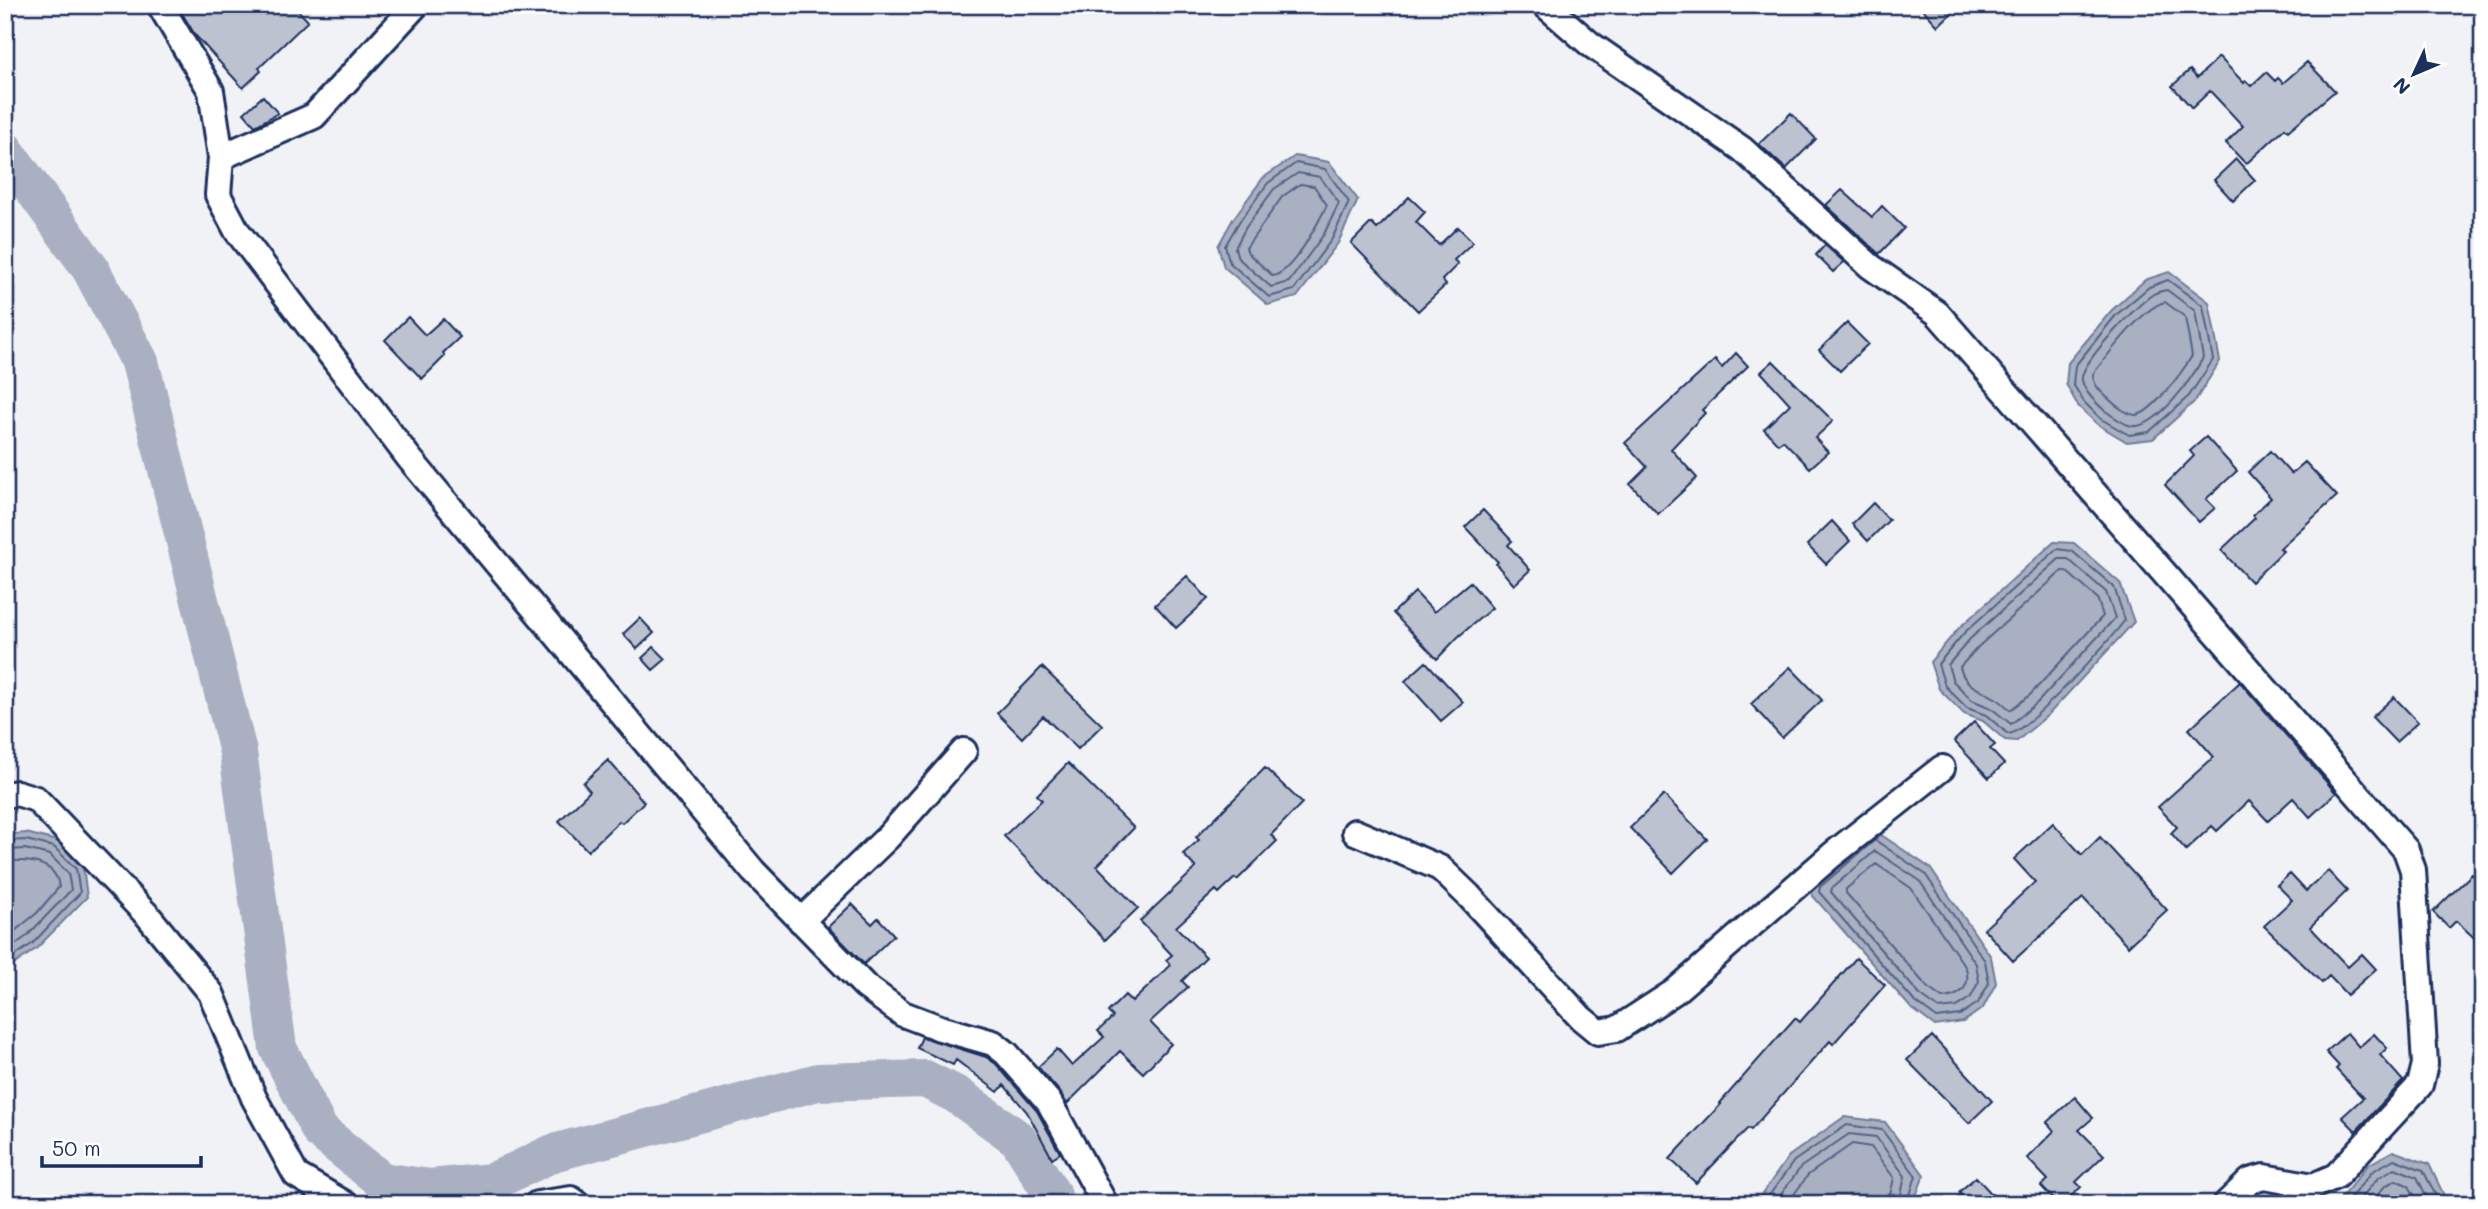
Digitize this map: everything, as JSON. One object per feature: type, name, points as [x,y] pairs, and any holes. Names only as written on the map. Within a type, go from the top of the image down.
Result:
[{"type":"street","points":[[160,5],[211,91],[221,157],[218,195],[237,231],[409,458],[753,871],[865,986],[903,1014],[993,1043],[1006,1053],[1049,1102],[1096,1201]]},
{"type":"street","points":[[221,157],[314,116],[416,5]]},
{"type":"street","points":[[1545,5],[1590,44],[1742,149],[1870,266],[1937,313],[2406,850],[2413,870],[2425,1064],[2420,1085],[2336,1176],[2313,1186],[2264,1177],[2250,1181],[2226,1204]]},
{"type":"street","points":[[801,921],[888,837],[964,751]]},
{"type":"street","points":[[1355,832],[1440,868],[1581,1018],[1598,1032],[1617,1029],[1674,992],[1832,855],[1942,768]]},
{"type":"street","points":[[5,795],[17,793],[36,799],[149,916],[211,993],[254,1098],[296,1175],[345,1204]]},
{"type":"street","points":[[537,1204],[570,1199],[578,1204]]},
{"type":"water","points":[[1295,156],[1329,162],[1358,200],[1338,243],[1297,297],[1268,305],[1224,267],[1218,246],[1233,219],[1263,178]]},
{"type":"water","points":[[2169,272],[2209,302],[2220,361],[2195,401],[2153,439],[2127,442],[2097,424],[2078,406],[2066,384],[2068,363],[2111,311],[2145,280]]},
{"type":"water","points":[[2054,542],[2074,543],[2120,583],[2134,622],[2048,715],[2017,741],[2005,740],[1983,721],[1964,714],[1939,689],[1930,662],[1959,628]]},
{"type":"water","points":[[1874,830],[1930,868],[1991,957],[1996,983],[1983,1008],[1963,1022],[1935,1026],[1910,1007],[1813,896],[1810,886]]},
{"type":"water","points":[[26,833],[57,841],[83,866],[87,897],[37,948],[5,971],[5,835]]},
{"type":"water","points":[[1844,1117],[1885,1122],[1924,1175],[1913,1204],[1755,1204],[1789,1156]]},
{"type":"water","points":[[2393,1151],[2429,1164],[2448,1204],[2336,1204],[2368,1165]]},
{"type":"building","points":[[177,5],[293,5],[308,21],[259,68],[261,71],[243,88],[195,35]]},
{"type":"building","points":[[1919,5],[1960,5],[1938,26]]},
{"type":"building","points":[[2219,57],[2244,83],[2246,81],[2251,86],[2266,72],[2275,81],[2278,78],[2283,83],[2307,62],[2335,91],[2288,131],[2285,128],[2246,164],[2226,143],[2243,126],[2210,91],[2192,108],[2172,86],[2190,70],[2197,78]]},
{"type":"building","points":[[263,96],[278,113],[255,126],[244,113]]},
{"type":"building","points":[[1791,113],[1816,139],[1786,169],[1759,144]]},
{"type":"building","points":[[2236,159],[2255,180],[2233,201],[2214,180]]},
{"type":"building","points":[[1842,190],[1872,217],[1882,206],[1904,228],[1879,254],[1826,205]]},
{"type":"building","points":[[1409,197],[1425,212],[1416,222],[1439,245],[1458,227],[1473,242],[1454,260],[1458,264],[1442,280],[1446,285],[1418,311],[1351,243],[1371,223],[1377,229]]},
{"type":"building","points":[[1825,245],[1844,262],[1833,272],[1816,255]]},
{"type":"building","points":[[408,317],[425,335],[443,319],[460,337],[422,379],[385,340]]},
{"type":"building","points":[[1847,323],[1868,344],[1840,371],[1819,350]]},
{"type":"building","points":[[1736,353],[1748,366],[1702,410],[1705,413],[1671,449],[1697,478],[1658,514],[1630,484],[1647,467],[1625,443],[1715,360],[1722,368]]},
{"type":"building","points":[[1773,361],[1833,421],[1815,438],[1828,452],[1810,468],[1783,440],[1778,444],[1764,429],[1790,404],[1761,372]]},
{"type":"building","points":[[2206,437],[2237,471],[2206,499],[2215,508],[2199,522],[2165,485],[2194,456],[2190,451]]},
{"type":"building","points":[[2270,451],[2291,474],[2305,462],[2337,496],[2280,548],[2283,551],[2251,582],[2221,550],[2255,518],[2253,515],[2271,498],[2248,472]]},
{"type":"building","points":[[1873,503],[1889,520],[1868,541],[1852,524]]},
{"type":"building","points":[[1483,510],[1512,541],[1508,545],[1530,570],[1514,585],[1496,564],[1498,562],[1465,527]]},
{"type":"building","points":[[1832,521],[1850,541],[1826,564],[1807,545]]},
{"type":"building","points":[[1187,576],[1208,599],[1176,628],[1155,605]]},
{"type":"building","points":[[1470,582],[1492,608],[1437,659],[1393,613],[1415,592],[1434,612]]},
{"type":"building","points":[[640,618],[654,633],[637,649],[623,634]]},
{"type":"building","points":[[654,647],[666,659],[653,670],[642,658]]},
{"type":"building","points":[[1426,662],[1463,702],[1441,721],[1405,681]]},
{"type":"building","points":[[1042,667],[1102,725],[1078,749],[1043,716],[1022,738],[997,713]]},
{"type":"building","points":[[1790,667],[1822,700],[1782,738],[1751,704]]},
{"type":"building","points":[[2240,682],[2336,793],[2310,817],[2293,798],[2268,821],[2249,801],[2217,831],[2212,826],[2186,850],[2171,833],[2177,827],[2158,807],[2214,757],[2189,729]]},
{"type":"building","points":[[2394,697],[2418,722],[2396,742],[2372,717]]},
{"type":"building","points":[[1974,722],[1995,745],[1990,749],[2004,764],[1989,778],[1954,741]]},
{"type":"building","points":[[608,760],[644,802],[622,823],[619,821],[588,851],[559,821],[590,791],[583,783]]},
{"type":"building","points":[[1068,763],[1134,828],[1097,866],[1138,908],[1105,940],[1004,836],[1042,800],[1037,795]]},
{"type":"building","points":[[1265,768],[1302,803],[1271,835],[1277,841],[1237,880],[1235,878],[1219,893],[1216,890],[1176,927],[1206,957],[1182,981],[1188,987],[1150,1022],[1171,1044],[1143,1073],[1120,1051],[1067,1104],[1038,1067],[1057,1049],[1072,1066],[1104,1037],[1098,1031],[1113,1017],[1108,1012],[1125,995],[1132,1002],[1171,965],[1166,960],[1172,955],[1140,921],[1196,868],[1183,854],[1199,840],[1196,837]]},
{"type":"building","points":[[1664,795],[1707,839],[1673,873],[1630,828]]},
{"type":"building","points":[[2053,823],[2082,855],[2100,837],[2167,910],[2128,946],[2083,898],[2013,961],[1984,929],[2035,882],[2014,859]]},
{"type":"building","points":[[2328,871],[2347,891],[2310,927],[2348,967],[2362,954],[2376,969],[2347,995],[2329,976],[2322,983],[2264,926],[2292,900],[2277,885],[2290,874],[2306,891]]},
{"type":"building","points":[[2472,874],[2483,885],[2483,946],[2456,921],[2449,928],[2433,912]]},
{"type":"building","points":[[852,904],[872,924],[878,918],[894,935],[864,964],[828,927]]},
{"type":"building","points":[[1856,958],[1885,985],[1833,1044],[1830,1041],[1751,1130],[1748,1128],[1696,1183],[1670,1159],[1795,1018],[1800,1022]]},
{"type":"building","points":[[2347,1033],[2359,1047],[2374,1034],[2387,1048],[2380,1055],[2403,1081],[2356,1131],[2342,1117],[2363,1098],[2336,1069],[2339,1066],[2326,1052]]},
{"type":"building","points":[[1932,1036],[1992,1101],[1969,1123],[1907,1060]]},
{"type":"building","points":[[922,1037],[986,1057],[996,1064],[1037,1111],[1060,1153],[1052,1158],[1027,1112],[1004,1085],[998,1092],[956,1060],[953,1065],[917,1048]]},
{"type":"building","points":[[2075,1097],[2093,1118],[2079,1130],[2104,1155],[2076,1182],[2081,1187],[2063,1204],[2058,1204],[2041,1186],[2048,1180],[2027,1158],[2054,1131],[2047,1122]]},
{"type":"building","points":[[1976,1177],[2001,1204],[1952,1204],[1961,1195],[1959,1192]]},
{"type":"waterway","points":[[5,150],[90,268],[140,362],[238,752],[278,1048],[320,1131],[382,1181],[430,1188],[492,1182],[553,1153],[818,1082],[925,1079],[957,1095],[1018,1139],[1053,1196],[1055,1204]]}]
